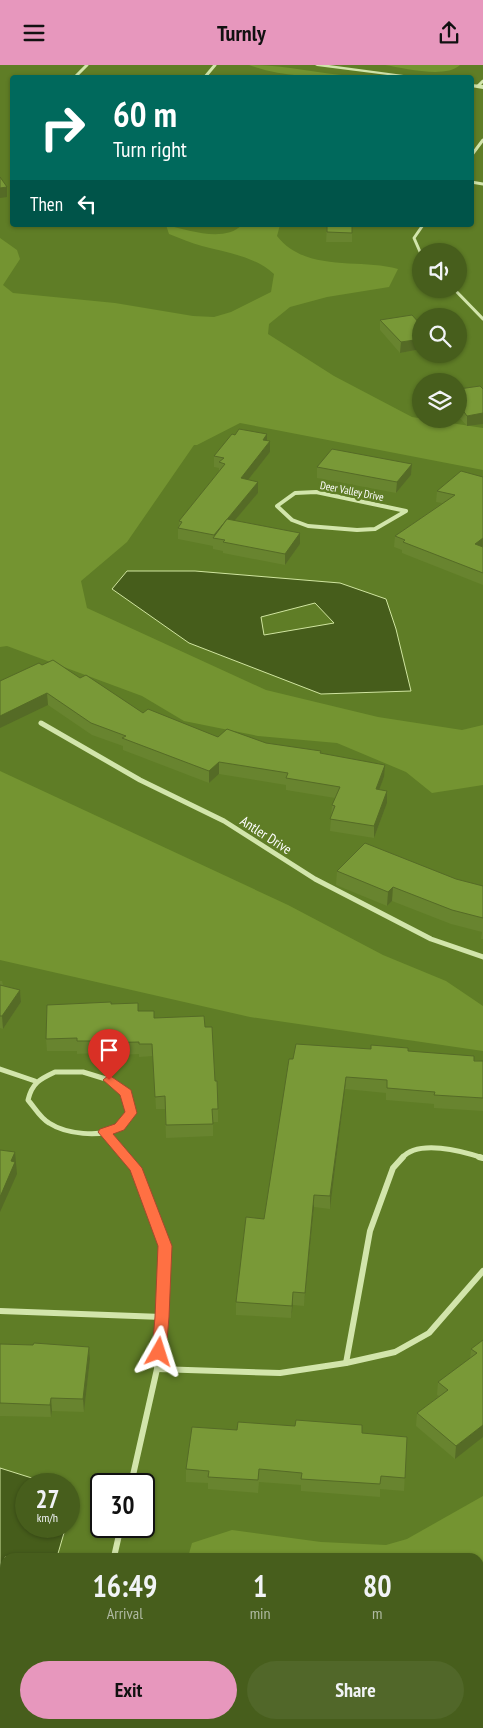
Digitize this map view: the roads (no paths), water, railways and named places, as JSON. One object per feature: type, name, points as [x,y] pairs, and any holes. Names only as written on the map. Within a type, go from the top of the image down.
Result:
[{"type":"street","points":[[77,75],[86,65]]},
{"type":"street","points":[[207,75],[215,65]]},
{"type":"street","points":[[317,65],[395,75]]},
{"type":"street","points":[[481,87],[483,81]]},
{"type":"street","points":[[474,152],[483,140]]},
{"type":"street","points":[[416,243],[414,238],[422,227]]},
{"type":"street","points":[[463,298],[483,319]]},
{"type":"street","name":"Deer Valley Drive","points":[[316,492],[406,511],[375,529],[357,530],[308,525],[292,520],[278,506],[295,493],[316,492]]},
{"type":"street","name":"Antler Drive","points":[[41,723],[140,780],[224,821],[315,879],[431,939],[483,957]]},
{"type":"street","points":[[0,1069],[35,1081]]},
{"type":"street","points":[[55,1072],[83,1072],[109,1080],[126,1093],[131,1113],[120,1127],[104,1132],[85,1133],[59,1128],[44,1120],[28,1100],[30,1086],[35,1081],[55,1072]]},
{"type":"street","points":[[104,1132],[136,1168],[165,1246],[162,1317],[157,1369],[133,1473]]},
{"type":"street","points":[[346,1363],[370,1231],[394,1168],[406,1153],[428,1148],[458,1150],[483,1158]]},
{"type":"street","points":[[157,1369],[280,1373],[346,1363],[395,1352],[429,1333],[483,1271]]},
{"type":"street","points":[[0,1311],[162,1317]]},
{"type":"street","points":[[115,1553],[118,1538]]}]
